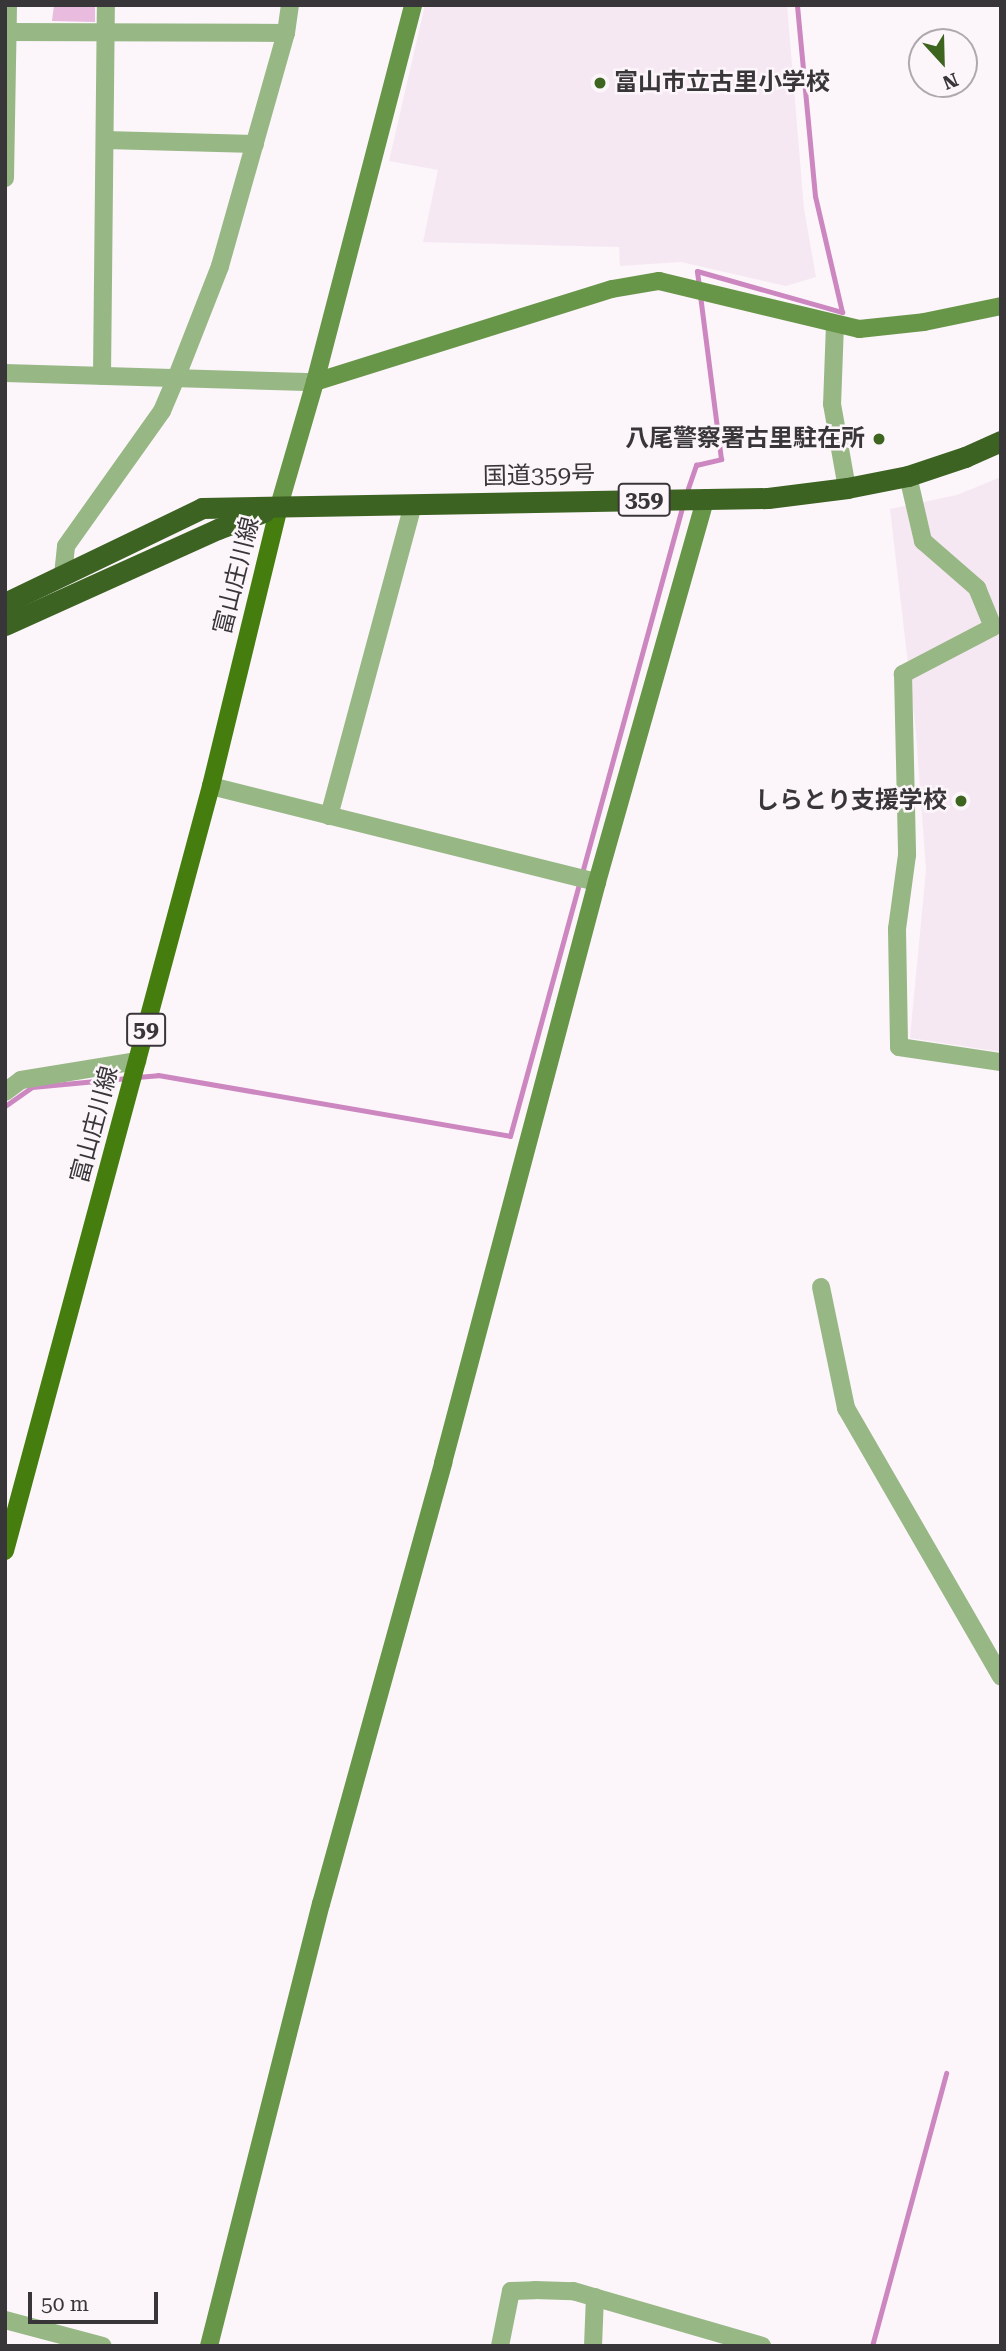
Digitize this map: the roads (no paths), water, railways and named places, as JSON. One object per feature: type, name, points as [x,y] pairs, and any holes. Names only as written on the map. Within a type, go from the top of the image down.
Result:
[{"type":"highway","name":"国道359号","points":[[5,603],[202,508],[768,498],[847,488],[908,476],[965,457],[1001,441]]},
{"type":"highway","name":"国道359号","points":[[5,625],[218,529],[279,506]]},
{"type":"main road","name":"富山庄川線","points":[[5,1551],[211,786],[279,506]]},
{"type":"street","points":[[5,178],[8,5]]},
{"type":"street","points":[[102,376],[106,5]]},
{"type":"street","points":[[63,575],[66,545],[162,411],[177,376],[220,266],[286,33],[290,5]]},
{"type":"street","points":[[279,506],[315,382],[413,5]]},
{"type":"street","points":[[7,32],[286,33]]},
{"type":"street","points":[[105,140],[255,144]]},
{"type":"street","points":[[5,373],[315,382],[612,289],[659,281],[859,330],[924,322],[1001,306]]},
{"type":"street","points":[[835,324],[832,404],[847,488]]},
{"type":"street","points":[[908,476],[923,541],[977,588],[993,627],[903,674],[907,855],[897,929],[899,1047],[1001,1062]]},
{"type":"street","points":[[209,2346],[321,1904],[443,1463],[597,882],[706,498]]},
{"type":"street","points":[[330,816],[413,505]]},
{"type":"street","points":[[211,786],[597,882]]},
{"type":"street","points":[[5,1092],[21,1080],[137,1061]]},
{"type":"street","points":[[821,1287],[846,1408],[1001,1676]]},
{"type":"street","points":[[500,2346],[511,2291],[573,2291],[762,2346]]},
{"type":"street","points":[[593,2346],[595,2297]]},
{"type":"street","points":[[5,2320],[103,2346]]},
{"type":"waterway","points":[[699,286],[697,271],[842,312],[815,196],[797,5]]},
{"type":"waterway","points":[[686,494],[696,465],[721,459],[700,295]]},
{"type":"waterway","points":[[137,1077],[158,1075],[510,1136],[683,504]]},
{"type":"waterway","points":[[5,1106],[32,1087],[128,1078]]},
{"type":"waterway","points":[[872,2346],[946,2073]]},
{"type":"place","name":"富山市立古里小学校","points":[[600,83]]},
{"type":"place","name":"八尾警察署古里駐在所","points":[[879,439]]},
{"type":"place","name":"しらとり支援学校","points":[[961,801]]}]
